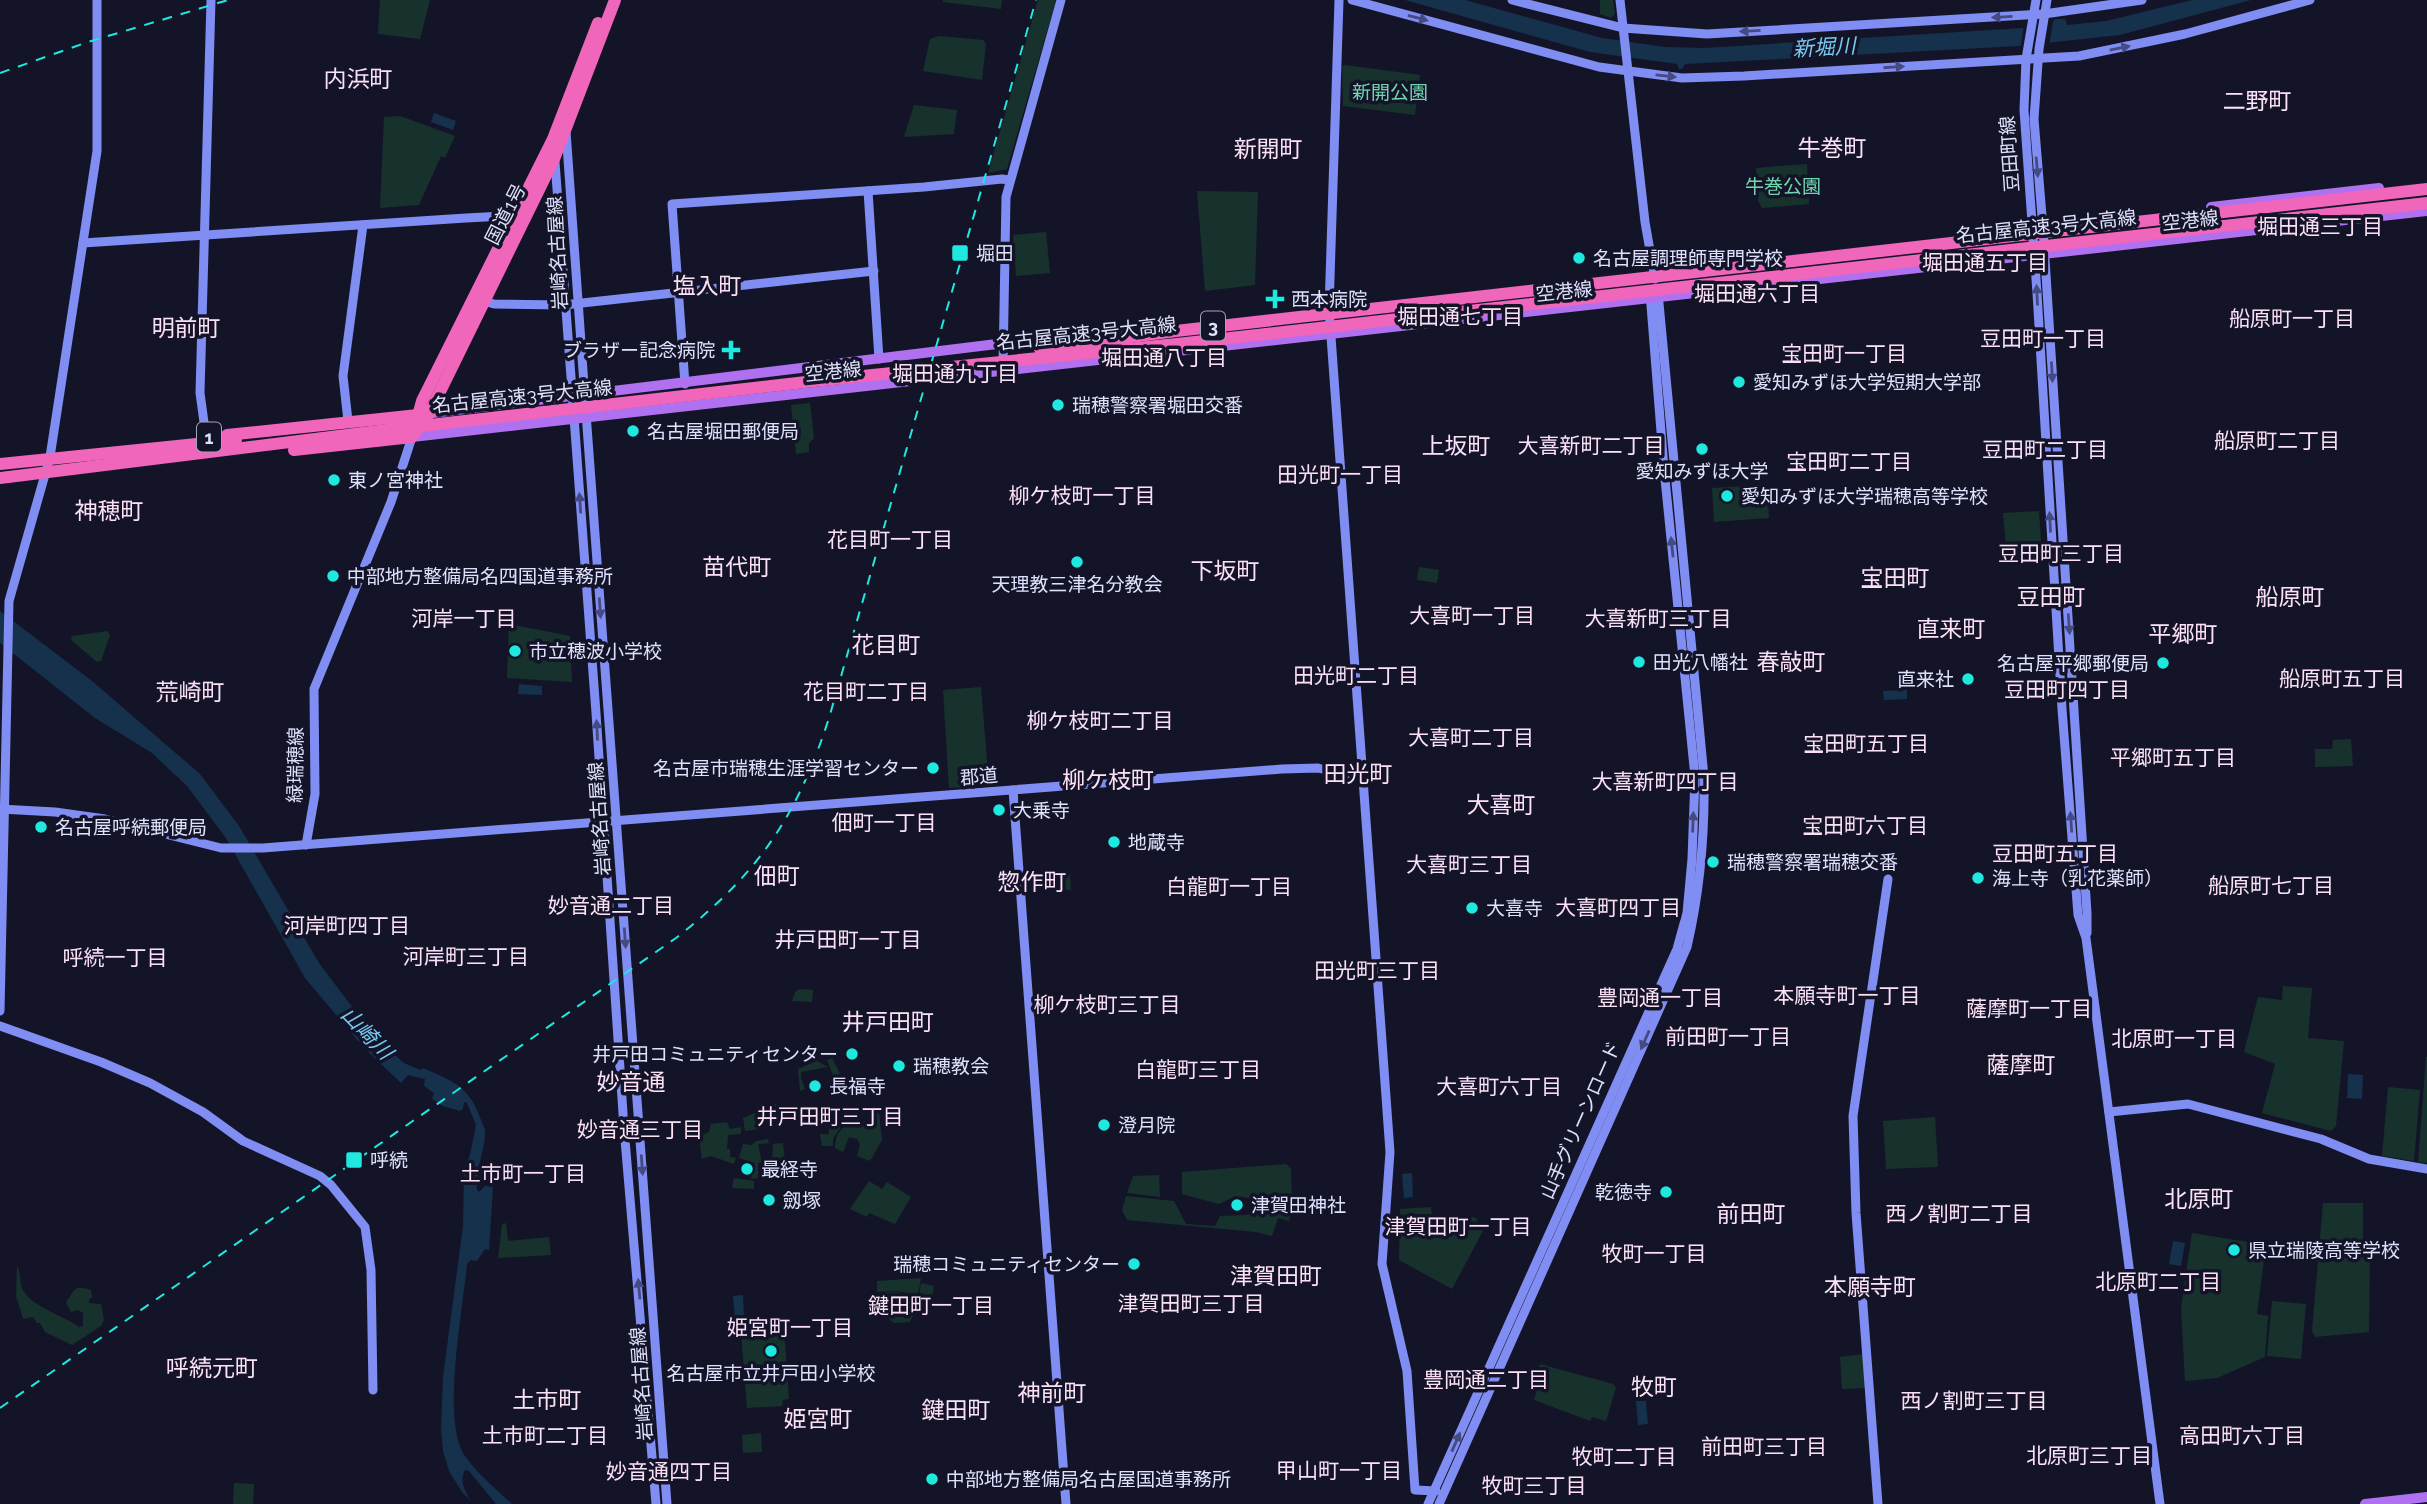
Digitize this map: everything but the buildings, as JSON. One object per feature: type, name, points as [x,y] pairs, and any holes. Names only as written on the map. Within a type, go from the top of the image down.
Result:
[{"type":"highway","name":"国道1号","points":[[412,437],[554,159],[566,131],[574,96],[606,0]]},
{"type":"highway","name":"国道1号","points":[[424,414],[422,401],[574,96],[615,0]]},
{"type":"highway","name":"名古屋高速3号大高線","points":[[0,463],[232,441],[1037,349],[1230,324],[2427,189]]},
{"type":"highway","name":"名古屋高速3号大高線","points":[[0,478],[823,380],[1177,344],[2427,200]]},
{"type":"highway","points":[[1685,269],[1806,266],[2182,220],[2204,213]]},
{"type":"highway","points":[[1141,356],[1155,341],[1484,303],[1520,300],[1537,303]]},
{"type":"highway","name":"1","points":[[0,463],[142,444],[424,414]]},
{"type":"highway","name":"1","points":[[0,484],[412,437]]},
{"type":"highway","points":[[0,472],[122,458],[142,444]]},
{"type":"main road","name":"空港線","points":[[424,414],[1005,344],[1653,273],[2427,183]]},
{"type":"main road","name":"空港線","points":[[412,437],[2427,211]]},
{"type":"main road","points":[[2365,1504],[2427,1497]]},
{"type":"street","points":[[0,1012],[2,809],[9,601],[50,457],[97,150],[97,0]]},
{"type":"street","points":[[206,437],[201,393],[211,0]]},
{"type":"street","points":[[1002,371],[1005,344],[1004,211],[1009,180],[1061,0]]},
{"type":"street","points":[[1339,0],[1329,309],[1390,1152],[1382,1264],[1407,1371],[1415,1490],[1433,1492],[1447,1486]]},
{"type":"street","points":[[1352,0],[1599,67],[1627,68],[1682,78],[2107,51],[2185,34],[2310,0]]},
{"type":"street","points":[[1512,0],[1623,31],[1707,34],[2038,19],[2142,0]]},
{"type":"street","name":"山手グリーンロード","points":[[1428,1504],[1677,949],[1687,913],[1695,777],[1653,273],[1620,0]]},
{"type":"street","points":[[2036,0],[2038,19]]},
{"type":"street","points":[[2038,19],[2047,0]]},
{"type":"street","name":"豆田町線","points":[[2038,19],[2034,119],[2039,256],[2062,709],[2078,915],[2086,938],[2160,1504]]},
{"type":"street","name":"豆田町線","points":[[2038,19],[2027,55],[2024,110],[2038,229]]},
{"type":"street","name":"岩崎名古屋線","points":[[566,131],[667,1504]]},
{"type":"street","name":"岩崎名古屋線","points":[[553,139],[624,1128],[656,1504]]},
{"type":"street","points":[[685,384],[672,204],[1009,180]]},
{"type":"street","points":[[868,191],[879,359]]},
{"type":"street","points":[[83,243],[495,216],[513,219]]},
{"type":"street","points":[[348,421],[343,376],[363,225]]},
{"type":"street","points":[[483,300],[494,304],[564,306],[874,271]]},
{"type":"street","name":"山手グリーンロード","points":[[1439,1504],[1686,947],[1697,903],[1705,818],[1704,777],[1654,299]]},
{"type":"street","name":"緑瑞穂線","points":[[306,845],[315,794],[314,689],[391,502],[412,437]]},
{"type":"street","name":"郡道","points":[[306,845],[1318,768],[1363,779]]},
{"type":"street","points":[[1013,790],[1066,1504]]},
{"type":"street","points":[[2,809],[55,812],[105,819],[224,848],[306,845]]},
{"type":"street","points":[[1878,1504],[1856,1213],[1853,1116],[1888,879]]},
{"type":"street","points":[[0,1026],[101,1062],[150,1083],[203,1111],[243,1141],[320,1177],[331,1185],[365,1227],[371,1270],[373,1390]]},
{"type":"street","points":[[2109,1112],[2188,1104],[2320,1139],[2369,1158],[2427,1169]]},
{"type":"green space","points":[[380,0],[430,0],[420,39],[378,34]]},
{"type":"green space","points":[[943,0],[1002,0],[1001,9]]},
{"type":"green space","points":[[1038,0],[1056,0],[1007,169],[988,173]]},
{"type":"green space","points":[[1600,0],[1613,0],[1615,14],[1611,18],[1600,14]]},
{"type":"green space","points":[[939,36],[983,40],[986,44],[982,80],[923,71],[930,39]]},
{"type":"green space","name":"新開公園","points":[[1342,66],[1420,75],[1415,115],[1343,106]]},
{"type":"green space","points":[[914,105],[957,110],[954,134],[904,137]]},
{"type":"green space","points":[[400,116],[455,136],[445,158],[441,156],[419,205],[380,208],[384,117]]},
{"type":"green space","name":"牛巻公園","points":[[1807,164],[1809,204],[1762,208],[1758,201],[1756,168]]},
{"type":"green space","points":[[1197,191],[1258,192],[1255,285],[1205,291]]},
{"type":"green space","points":[[1046,232],[1050,273],[1016,276],[1013,235]]},
{"type":"green space","points":[[810,403],[814,438],[809,443],[809,452],[796,454],[791,405]]},
{"type":"green space","points":[[1767,485],[1769,518],[1714,522],[1712,488]]},
{"type":"green space","points":[[2039,511],[2042,555],[2007,557],[2003,513]]},
{"type":"green space","points":[[1419,567],[1439,570],[1437,583],[1417,580]]},
{"type":"green space","points":[[509,624],[570,636],[572,682],[507,678]]},
{"type":"green space","points":[[108,631],[110,635],[101,661],[97,662],[71,640],[72,636]]},
{"type":"green space","points":[[981,687],[989,785],[949,788],[943,690]]},
{"type":"green space","points":[[2351,739],[2353,766],[2315,767],[2315,749],[2332,749],[2333,740]]},
{"type":"green space","points":[[1036,873],[1070,874],[1071,890],[1036,889]]},
{"type":"green space","points":[[2283,986],[2312,988],[2308,1038],[2344,1041],[2336,1126],[2331,1131],[2262,1113],[2275,1064],[2244,1052],[2258,997],[2282,1000]]},
{"type":"green space","points":[[800,989],[813,990],[812,1002],[792,1001],[795,992]]},
{"type":"green space","points":[[2427,1057],[2427,1163],[2418,1162]]},
{"type":"green space","points":[[832,1058],[840,1074],[840,1084],[851,1084],[852,1094],[848,1096],[847,1092],[837,1096],[832,1082],[835,1080],[827,1060]]},
{"type":"green space","points":[[817,1061],[828,1067],[801,1072],[805,1089],[800,1091],[798,1069]]},
{"type":"green space","points":[[2388,1087],[2420,1090],[2414,1161],[2382,1156]]},
{"type":"green space","points":[[776,1104],[777,1110],[758,1113],[760,1129],[745,1131],[743,1118]]},
{"type":"green space","points":[[840,1105],[840,1128],[833,1139],[833,1146],[822,1146],[820,1134],[829,1134],[829,1116],[836,1113],[835,1107]]},
{"type":"green space","points":[[872,1111],[879,1113],[882,1140],[870,1161],[857,1156],[860,1144],[857,1139],[849,1137],[843,1152],[835,1148],[842,1129],[857,1122],[870,1121]]},
{"type":"green space","points":[[1935,1117],[1938,1167],[1886,1169],[1883,1121]]},
{"type":"green space","points":[[727,1122],[730,1129],[741,1127],[741,1134],[728,1135],[727,1149],[730,1149],[730,1157],[736,1158],[734,1164],[711,1156],[702,1159],[699,1136],[709,1132],[711,1124]]},
{"type":"green space","points":[[768,1139],[769,1143],[758,1144],[762,1163],[758,1163],[758,1178],[751,1179],[755,1163],[739,1158],[743,1144],[752,1145],[756,1141]]},
{"type":"green space","points":[[783,1143],[785,1161],[772,1163],[773,1144]]},
{"type":"green space","points":[[1286,1164],[1291,1169],[1292,1209],[1289,1221],[1278,1218],[1272,1236],[1256,1232],[1127,1220],[1122,1210],[1126,1196],[1174,1201],[1186,1224],[1215,1226],[1220,1216],[1246,1215],[1257,1210],[1257,1199],[1235,1196],[1219,1204],[1182,1194],[1182,1172]]},
{"type":"green space","points":[[1159,1175],[1160,1197],[1127,1193],[1133,1176]]},
{"type":"green space","points":[[734,1178],[754,1181],[754,1189],[732,1188]]},
{"type":"green space","points":[[869,1181],[882,1189],[887,1182],[911,1197],[895,1224],[869,1213],[867,1217],[850,1209]]},
{"type":"green space","points":[[2323,1203],[2363,1203],[2363,1251],[2370,1252],[2369,1332],[2315,1337],[2312,1331]]},
{"type":"green space","points":[[1431,1207],[1432,1220],[1473,1217],[1477,1219],[1478,1226],[1484,1229],[1452,1289],[1399,1260],[1400,1209]]},
{"type":"green space","points":[[506,1223],[508,1241],[549,1237],[551,1255],[498,1258],[502,1224]]},
{"type":"green space","points":[[2192,1233],[2266,1245],[2257,1314],[2268,1316],[2265,1357],[2217,1378],[2185,1381],[2181,1308]]},
{"type":"green space","points":[[17,1266],[22,1289],[29,1298],[79,1327],[83,1326],[83,1313],[78,1310],[71,1312],[66,1302],[78,1288],[91,1290],[89,1303],[101,1304],[104,1320],[101,1326],[72,1345],[45,1332],[33,1317],[23,1319],[16,1296]]},
{"type":"green space","points":[[921,1278],[918,1295],[898,1291],[877,1292],[877,1281]]},
{"type":"green space","points":[[921,1283],[934,1286],[932,1298],[923,1311],[915,1311],[910,1322],[894,1323],[879,1310],[878,1293],[897,1292],[919,1297]]},
{"type":"green space","points":[[2272,1301],[2306,1304],[2301,1359],[2267,1356]]},
{"type":"green space","points":[[784,1330],[789,1399],[783,1400],[782,1406],[747,1408],[741,1334]]},
{"type":"green space","points":[[1864,1354],[1867,1388],[1842,1389],[1840,1357]]},
{"type":"green space","points":[[1540,1364],[1613,1384],[1616,1387],[1606,1421],[1592,1417],[1590,1421],[1534,1400],[1537,1390],[1530,1387]]},
{"type":"green space","points":[[761,1433],[762,1452],[743,1453],[742,1435]]},
{"type":"green space","points":[[234,1483],[254,1484],[253,1504],[233,1504]]},
{"type":"water","name":"新堀川","points":[[1405,0],[1465,0],[1602,38],[1665,47],[1704,48],[2023,28],[2052,23],[2055,19],[2065,19],[2067,25],[2106,21],[2192,0],[2251,0],[2120,35],[2019,46],[1685,64],[1679,69],[1677,64],[1590,52]]},
{"type":"water","points":[[434,113],[456,121],[453,130],[431,122]]},
{"type":"water","name":"山崎川","points":[[0,611],[92,681],[200,774],[239,826],[319,963],[377,1040],[404,1063],[420,1070],[423,1068],[457,1085],[475,1105],[485,1131],[477,1190],[479,1192],[485,1186],[493,1187],[489,1250],[485,1249],[477,1261],[471,1260],[467,1264],[456,1362],[454,1414],[463,1453],[479,1473],[512,1504],[496,1504],[469,1471],[465,1470],[463,1482],[471,1501],[449,1471],[443,1451],[443,1377],[463,1226],[464,1169],[470,1155],[476,1125],[467,1103],[464,1102],[460,1111],[443,1106],[432,1099],[434,1093],[424,1086],[425,1079],[408,1075],[401,1083],[364,1048],[305,978],[226,838],[187,786],[152,753],[95,718],[0,643]]},
{"type":"water","points":[[519,684],[542,686],[542,695],[518,694]]},
{"type":"water","points":[[1907,690],[1907,699],[1884,700],[1883,691]]},
{"type":"water","points":[[2348,1074],[2363,1075],[2362,1099],[2347,1098]]},
{"type":"water","points":[[1412,1173],[1413,1197],[1404,1198],[1402,1174]]},
{"type":"water","points":[[2173,1241],[2185,1243],[2181,1266],[2169,1264]]},
{"type":"water","points":[[743,1295],[744,1318],[735,1318],[733,1296]]},
{"type":"water","points":[[1636,1401],[1646,1401],[1648,1424],[1638,1425]]},
{"type":"pier","points":[[2053,22],[2049,46],[2020,49],[2024,25]]},
{"type":"railway","points":[[0,73],[88,42],[228,0]]},
{"type":"railway","points":[[0,1408],[676,938],[730,891],[771,841],[803,785],[829,718],[1036,0]]},
{"type":"place","name":"堀田","points":[[960,253]]},
{"type":"place","name":"名古屋調理師専門学校","points":[[1579,258]]},
{"type":"place","name":"西本病院","points":[[1275,299]]},
{"type":"place","name":"ブラザー記念病院","points":[[731,350]]},
{"type":"place","name":"愛知みずほ大学短期大学部","points":[[1739,382]]},
{"type":"place","name":"瑞穂警察署堀田交番","points":[[1058,405]]},
{"type":"place","name":"名古屋堀田郵便局","points":[[633,431]]},
{"type":"place","name":"愛知みずほ大学","points":[[1702,449]]},
{"type":"place","name":"東ノ宮神社","points":[[334,480]]},
{"type":"place","name":"愛知みずほ大学瑞穂高等学校","points":[[1727,496]]},
{"type":"place","name":"天理教三津名分教会","points":[[1077,562]]},
{"type":"place","name":"中部地方整備局名四国道事務所","points":[[333,576]]},
{"type":"place","name":"市立穂波小学校","points":[[515,651]]},
{"type":"place","name":"田光八幡社","points":[[1639,662]]},
{"type":"place","name":"名古屋平郷郵便局","points":[[2163,663]]},
{"type":"place","name":"直来社","points":[[1968,679]]},
{"type":"place","name":"名古屋市瑞穂生涯学習センター","points":[[933,768]]},
{"type":"place","name":"大乗寺","points":[[999,810]]},
{"type":"place","name":"名古屋呼続郵便局","points":[[41,827]]},
{"type":"place","name":"地蔵寺","points":[[1114,842]]},
{"type":"place","name":"瑞穂警察署瑞穂交番","points":[[1713,862]]},
{"type":"place","name":"海上寺（乳花薬師）","points":[[1978,878]]},
{"type":"place","name":"大喜寺","points":[[1472,908]]},
{"type":"place","name":"井戸田コミュニティセンター","points":[[852,1054]]},
{"type":"place","name":"瑞穂教会","points":[[899,1066]]},
{"type":"place","name":"長福寺","points":[[815,1086]]},
{"type":"place","name":"澄月院","points":[[1104,1125]]},
{"type":"place","name":"呼続","points":[[354,1160]]},
{"type":"place","name":"最経寺","points":[[747,1169]]},
{"type":"place","name":"乾徳寺","points":[[1666,1192]]},
{"type":"place","name":"劔塚","points":[[769,1200]]},
{"type":"place","name":"津賀田神社","points":[[1237,1205]]},
{"type":"place","name":"県立瑞陵高等学校","points":[[2234,1250]]},
{"type":"place","name":"瑞穂コミュニティセンター","points":[[1134,1264]]},
{"type":"place","name":"名古屋市立井戸田小学校","points":[[771,1351]]},
{"type":"place","name":"中部地方整備局名古屋国道事務所","points":[[932,1479]]},
{"type":"district","name":"内浜町","points":[[358,78]]},
{"type":"district","name":"二野町","points":[[2257,100]]},
{"type":"district","name":"牛巻町","points":[[1832,147]]},
{"type":"district","name":"新開町","points":[[1268,148]]},
{"type":"district","name":"堀田通三丁目","points":[[2320,226]]},
{"type":"district","name":"堀田通五丁目","points":[[1985,262]]},
{"type":"district","name":"塩入町","points":[[707,285]]},
{"type":"district","name":"堀田通六丁目","points":[[1757,293]]},
{"type":"district","name":"堀田通七丁目","points":[[1460,316]]},
{"type":"district","name":"船原町一丁目","points":[[2292,318]]},
{"type":"district","name":"明前町","points":[[186,327]]},
{"type":"district","name":"豆田町一丁目","points":[[2043,338]]},
{"type":"district","name":"宝田町一丁目","points":[[1844,353]]},
{"type":"district","name":"堀田通八丁目","points":[[1164,357]]},
{"type":"district","name":"堀田通九丁目","points":[[955,373]]},
{"type":"district","name":"船原町二丁目","points":[[2277,440]]},
{"type":"district","name":"上坂町","points":[[1456,445]]},
{"type":"district","name":"大喜新町二丁目","points":[[1591,445]]},
{"type":"district","name":"豆田町二丁目","points":[[2045,449]]},
{"type":"district","name":"宝田町二丁目","points":[[1849,461]]},
{"type":"district","name":"田光町一丁目","points":[[1340,474]]},
{"type":"district","name":"柳ケ枝町一丁目","points":[[1082,495]]},
{"type":"district","name":"神穂町","points":[[109,510]]},
{"type":"district","name":"花目町一丁目","points":[[890,539]]},
{"type":"district","name":"豆田町三丁目","points":[[2061,553]]},
{"type":"district","name":"苗代町","points":[[737,566]]},
{"type":"district","name":"下坂町","points":[[1225,570]]},
{"type":"district","name":"宝田町","points":[[1895,577]]},
{"type":"district","name":"豆田町","points":[[2051,596]]},
{"type":"district","name":"船原町","points":[[2290,596]]},
{"type":"district","name":"大喜町一丁目","points":[[1472,615]]},
{"type":"district","name":"河岸一丁目","points":[[464,618]]},
{"type":"district","name":"大喜新町三丁目","points":[[1658,618]]},
{"type":"district","name":"直来町","points":[[1951,628]]},
{"type":"district","name":"平郷町","points":[[2183,633]]},
{"type":"district","name":"花目町","points":[[886,644]]},
{"type":"district","name":"春敲町","points":[[1791,661]]},
{"type":"district","name":"田光町二丁目","points":[[1356,675]]},
{"type":"district","name":"船原町五丁目","points":[[2342,678]]},
{"type":"district","name":"豆田町四丁目","points":[[2067,689]]},
{"type":"district","name":"荒崎町","points":[[190,691]]},
{"type":"district","name":"花目町二丁目","points":[[866,691]]},
{"type":"district","name":"柳ケ枝町二丁目","points":[[1100,720]]},
{"type":"district","name":"大喜町二丁目","points":[[1471,737]]},
{"type":"district","name":"宝田町五丁目","points":[[1866,743]]},
{"type":"district","name":"平郷町五丁目","points":[[2173,757]]},
{"type":"district","name":"田光町","points":[[1358,773]]},
{"type":"district","name":"柳ケ枝町","points":[[1108,779]]},
{"type":"district","name":"大喜新町四丁目","points":[[1665,781]]},
{"type":"district","name":"大喜町","points":[[1501,804]]},
{"type":"district","name":"佃町一丁目","points":[[884,822]]},
{"type":"district","name":"宝田町六丁目","points":[[1865,825]]},
{"type":"district","name":"豆田町五丁目","points":[[2055,853]]},
{"type":"district","name":"大喜町三丁目","points":[[1469,864]]},
{"type":"district","name":"佃町","points":[[777,875]]},
{"type":"district","name":"惣作町","points":[[1032,881]]},
{"type":"district","name":"船原町七丁目","points":[[2271,885]]},
{"type":"district","name":"白龍町一丁目","points":[[1229,886]]},
{"type":"district","name":"妙音通二丁目","points":[[611,905]]},
{"type":"district","name":"大喜町四丁目","points":[[1618,907]]},
{"type":"district","name":"河岸町四丁目","points":[[347,925]]},
{"type":"district","name":"井戸田町一丁目","points":[[848,939]]},
{"type":"district","name":"河岸町三丁目","points":[[466,956]]},
{"type":"district","name":"呼続一丁目","points":[[115,957]]},
{"type":"district","name":"田光町三丁目","points":[[1377,970]]},
{"type":"district","name":"本願寺町一丁目","points":[[1847,995]]},
{"type":"district","name":"豊岡通一丁目","points":[[1660,997]]},
{"type":"district","name":"柳ケ枝町三丁目","points":[[1107,1004]]},
{"type":"district","name":"薩摩町一丁目","points":[[2029,1008]]},
{"type":"district","name":"井戸田町","points":[[888,1021]]},
{"type":"district","name":"前田町一丁目","points":[[1728,1036]]},
{"type":"district","name":"北原町一丁目","points":[[2174,1038]]},
{"type":"district","name":"薩摩町","points":[[2021,1064]]},
{"type":"district","name":"白龍町三丁目","points":[[1198,1069]]},
{"type":"district","name":"妙音通","points":[[631,1081]]},
{"type":"district","name":"大喜町六丁目","points":[[1499,1086]]},
{"type":"district","name":"井戸田町三丁目","points":[[830,1116]]},
{"type":"district","name":"妙音通三丁目","points":[[640,1129]]},
{"type":"district","name":"土市町一丁目","points":[[523,1173]]},
{"type":"district","name":"北原町","points":[[2199,1198]]},
{"type":"district","name":"前田町","points":[[1751,1213]]},
{"type":"district","name":"西ノ割町二丁目","points":[[1959,1213]]},
{"type":"district","name":"津賀田町一丁目","points":[[1458,1226]]},
{"type":"district","name":"牧町一丁目","points":[[1654,1253]]},
{"type":"district","name":"津賀田町","points":[[1276,1275]]},
{"type":"district","name":"北原町二丁目","points":[[2158,1281]]},
{"type":"district","name":"本願寺町","points":[[1870,1286]]},
{"type":"district","name":"津賀田町三丁目","points":[[1191,1303]]},
{"type":"district","name":"鍵田町一丁目","points":[[931,1305]]},
{"type":"district","name":"姫宮町一丁目","points":[[790,1327]]},
{"type":"district","name":"呼続元町","points":[[212,1367]]},
{"type":"district","name":"豊岡通二丁目","points":[[1486,1379]]},
{"type":"district","name":"牧町","points":[[1654,1386]]},
{"type":"district","name":"神前町","points":[[1052,1392]]},
{"type":"district","name":"土市町","points":[[547,1399]]},
{"type":"district","name":"西ノ割町三丁目","points":[[1974,1400]]},
{"type":"district","name":"鍵田町","points":[[956,1409]]},
{"type":"district","name":"姫宮町","points":[[818,1418]]},
{"type":"district","name":"土市町二丁目","points":[[545,1435]]},
{"type":"district","name":"高田町六丁目","points":[[2242,1435]]},
{"type":"district","name":"前田町三丁目","points":[[1764,1446]]},
{"type":"district","name":"北原町三丁目","points":[[2089,1455]]},
{"type":"district","name":"牧町二丁目","points":[[1624,1456]]},
{"type":"district","name":"甲山町一丁目","points":[[1339,1470]]},
{"type":"district","name":"妙音通四丁目","points":[[669,1471]]},
{"type":"district","name":"牧町三丁目","points":[[1534,1485]]}]
